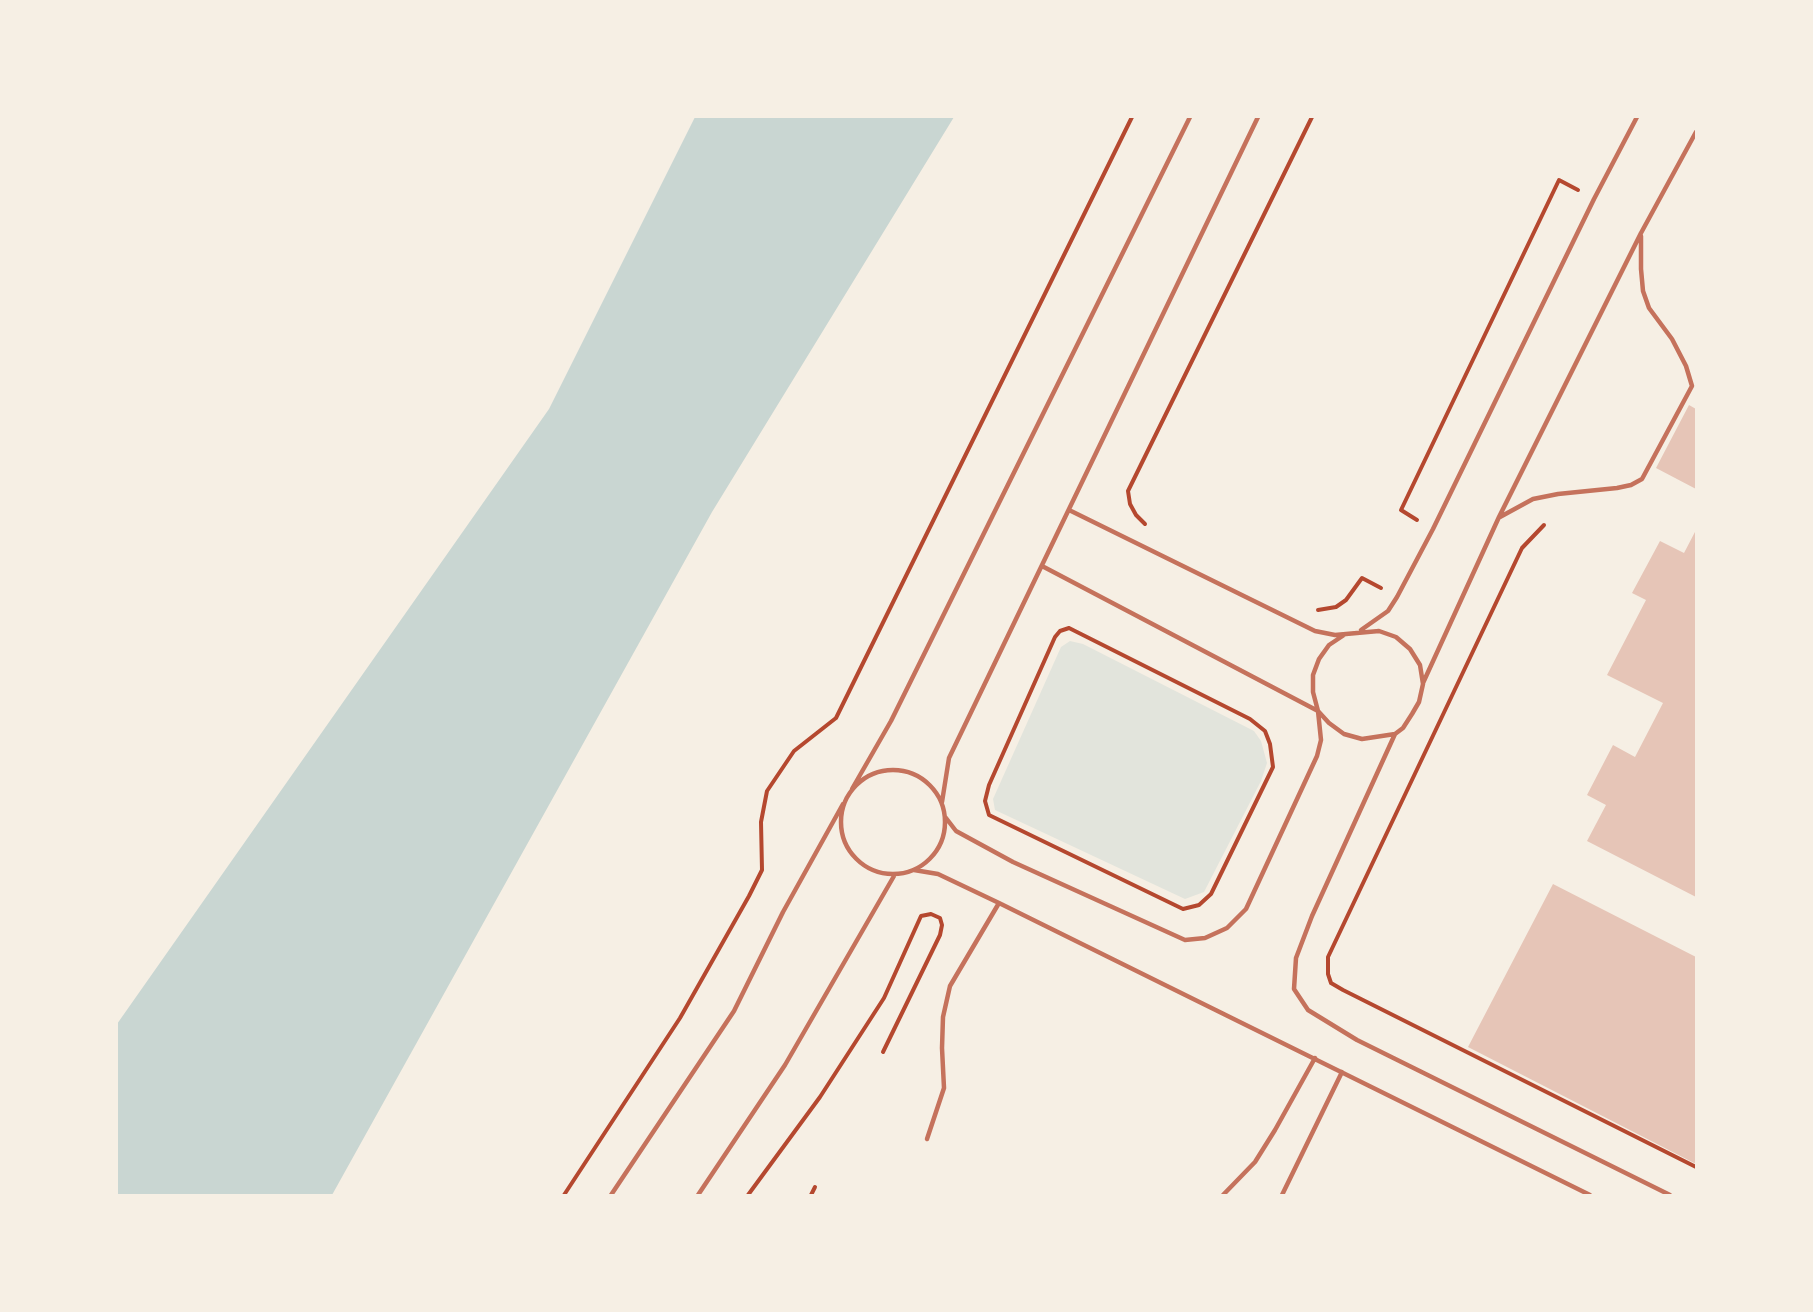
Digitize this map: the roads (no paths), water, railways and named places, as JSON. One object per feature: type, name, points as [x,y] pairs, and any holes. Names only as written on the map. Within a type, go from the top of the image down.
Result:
[{"type":"lane","points":[[611,1195],[734,1011],[783,912],[891,721],[1190,117]]},
{"type":"lane","points":[[942,802],[949,758],[1258,117]]},
{"type":"lane","points":[[1359,632],[1388,611],[1397,597],[1637,117]]},
{"type":"lane","points":[[1042,566],[1318,711],[1344,734],[1362,739],[1395,734],[1403,728],[1419,702],[1423,684],[1499,517],[1641,233],[1696,132]]},
{"type":"lane","points":[[1499,517],[1533,500],[1558,494],[1617,488],[1642,479],[1692,386],[1686,366],[1672,339],[1649,309],[1643,291],[1641,233]]},
{"type":"lane","points":[[1069,510],[1315,631],[1335,635],[1379,631],[1396,637],[1410,649],[1420,665],[1423,684]]},
{"type":"lane","points":[[946,818],[956,831],[1013,862],[1185,940],[1205,938],[1227,928],[1246,909],[1317,756],[1322,740],[1313,692],[1313,675],[1319,659],[1329,645],[1344,635]]},
{"type":"lane","points":[[1395,734],[1312,916],[1296,958],[1294,989],[1308,1010],[1357,1040],[1670,1195]]},
{"type":"lane","points":[[843,804],[840,820],[843,838],[850,853],[862,865],[878,873],[894,876],[914,870],[928,862],[938,849],[944,835],[946,818],[942,802],[932,787],[918,776],[901,770],[883,771],[866,777],[852,789]]},
{"type":"lane","points":[[914,870],[938,874],[999,903],[1590,1195]]},
{"type":"lane","points":[[698,1195],[785,1065],[894,876]]},
{"type":"lane","points":[[927,1139],[944,1088],[943,1017],[950,986],[999,903]]},
{"type":"lane","points":[[1223,1195],[1255,1162],[1315,1058]]},
{"type":"lane","points":[[1282,1195],[1342,1072]]}]
